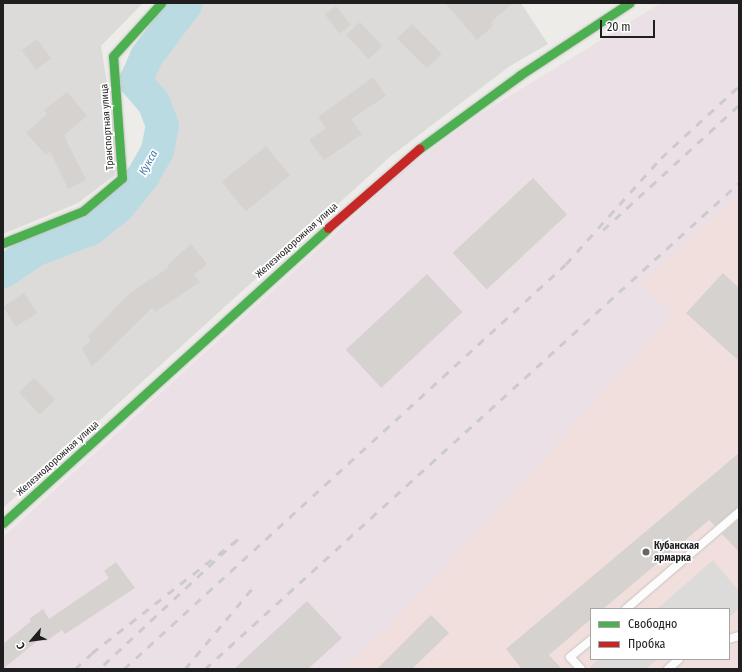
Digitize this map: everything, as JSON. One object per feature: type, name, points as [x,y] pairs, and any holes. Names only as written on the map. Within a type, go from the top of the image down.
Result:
[{"type":"street","name":"Транспортная улица","points":[[3,243],[83,211],[122,178],[113,56],[161,3]]},
{"type":"street","name":"Железнодорожная улица","points":[[3,523],[398,164],[520,75],[629,3]]},
{"type":"lane","points":[[627,608],[739,512]]},
{"type":"lane","points":[[581,669],[570,658],[590,641]]},
{"type":"lane","points":[[668,669],[678,660]]},
{"type":"shaded area","points":[[3,3],[143,3],[101,46],[114,126],[115,175],[78,203],[3,234]]},
{"type":"shaded area","points":[[195,3],[521,3],[548,44],[510,66],[391,156],[3,508],[3,280],[38,257],[90,235],[125,210],[149,181],[166,151],[170,124],[148,72]]},
{"type":"shaded area","points":[[661,3],[739,3],[739,194],[641,284],[673,313],[526,479],[386,630],[343,669],[3,669],[3,537],[408,167],[477,116]]},
{"type":"shaded area","points":[[739,194],[739,669],[343,669],[386,630],[526,479],[673,313],[640,284]]},
{"type":"shaded area","points":[[713,560],[739,591],[739,609],[730,616],[730,608],[658,608]]},
{"type":"shaded area","points":[[598,660],[657,660],[646,669],[592,669],[590,667]]},
{"type":"building","points":[[445,3],[513,3],[491,22],[493,26],[477,40]]},
{"type":"building","points":[[336,6],[351,25],[340,34],[325,15]]},
{"type":"building","points":[[360,22],[383,46],[369,59],[346,35]]},
{"type":"building","points":[[412,24],[442,54],[427,69],[397,39]]},
{"type":"building","points":[[37,39],[51,58],[36,70],[22,50]]},
{"type":"building","points":[[373,77],[386,96],[351,119],[362,134],[324,160],[309,140],[326,128],[318,117]]},
{"type":"building","points":[[67,92],[87,116],[64,135],[86,180],[68,189],[50,151],[46,155],[26,133],[47,114],[44,110]]},
{"type":"building","points":[[266,146],[290,176],[246,211],[222,182]]},
{"type":"building","points":[[533,178],[567,215],[487,290],[453,253]]},
{"type":"building","points":[[191,244],[207,264],[194,275],[200,282],[155,312],[152,308],[92,367],[82,348],[91,341],[88,336],[131,292],[169,267],[167,265]]},
{"type":"building","points":[[723,273],[739,288],[739,361],[686,313]]},
{"type":"building","points":[[427,274],[462,312],[381,388],[346,350]]},
{"type":"building","points":[[24,293],[37,313],[16,327],[3,307]]},
{"type":"building","points":[[34,378],[55,400],[40,414],[19,393]]},
{"type":"building","name":"Кубанская ярмарка","points":[[739,453],[739,507],[715,526],[709,520],[604,608],[590,608],[590,620],[549,655],[562,669],[522,669],[506,649]]},
{"type":"building","points":[[739,519],[739,552],[722,534]]},
{"type":"building","points":[[116,562],[135,588],[65,634],[62,630],[45,642],[42,637],[3,669],[3,644],[31,621],[29,619],[43,609],[49,619],[109,578],[104,571]]},
{"type":"building","points":[[307,601],[342,638],[308,669],[234,669]]},
{"type":"building","points":[[431,615],[449,633],[412,669],[377,669]]},
{"type":"waterway","name":"Кукса","points":[[3,271],[36,249],[89,229],[118,206],[143,175],[157,150],[162,125],[153,102],[135,81],[146,56],[186,3]]},
{"type":"railway","points":[[124,669],[566,264],[661,158],[739,86]]},
{"type":"railway","points":[[603,230],[739,105]]},
{"type":"railway","points":[[205,669],[739,183]]},
{"type":"railway","points":[[75,669],[92,653],[238,539],[99,669]]},
{"type":"railway","points":[[185,669],[255,585]]},
{"type":"traffic: fast","points":[[3,243],[83,211],[122,178],[113,56],[161,3]]},
{"type":"traffic: fast","points":[[419,149],[520,75],[629,3]]},
{"type":"traffic: fast","points":[[3,523],[328,228]]},
{"type":"traffic: jam","points":[[328,228],[419,149]]},
{"type":"place","name":"Кубанская ярмарка","points":[[646,552]]}]
